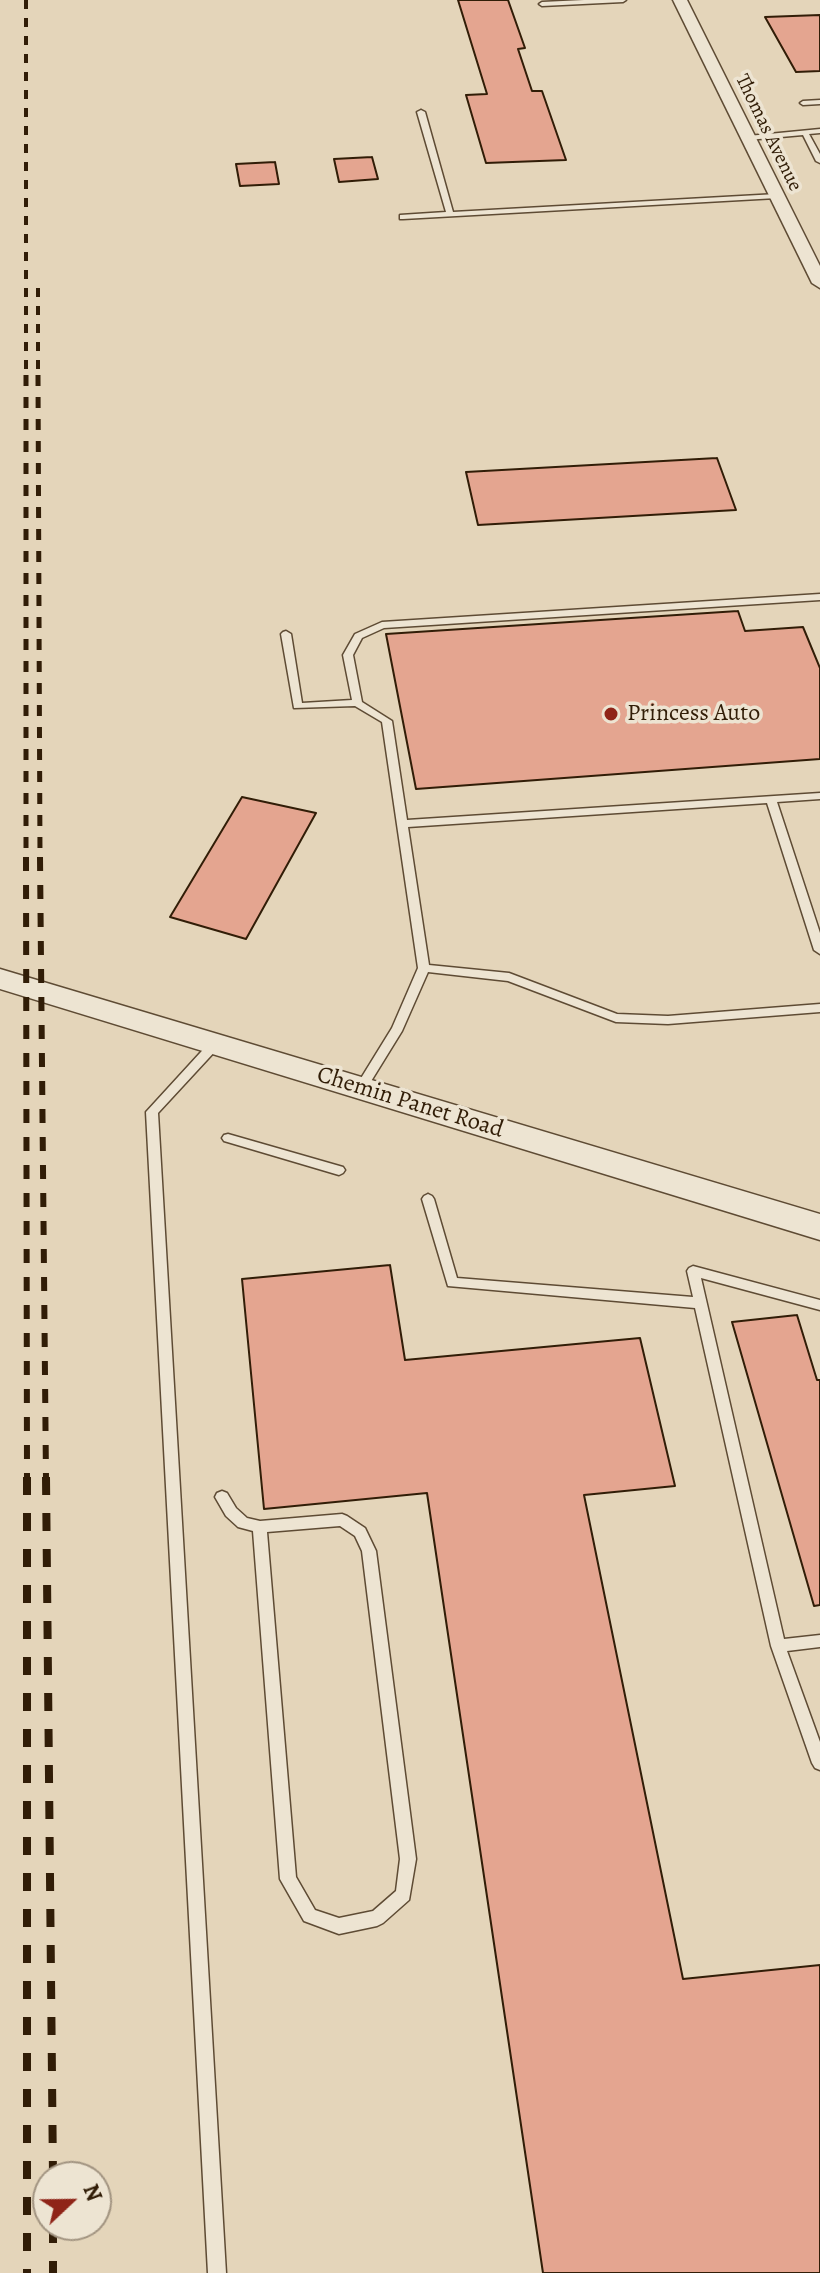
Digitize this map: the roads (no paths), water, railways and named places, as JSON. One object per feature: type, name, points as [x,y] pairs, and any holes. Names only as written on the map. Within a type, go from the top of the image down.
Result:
[{"type":"street","name":"Thomas Avenue","points":[[680,0],[820,283]]},
{"type":"street","name":"Chemin Panet Road","points":[[0,979],[820,1227]]},
{"type":"lane","points":[[542,4],[623,0]]},
{"type":"lane","points":[[803,103],[820,102]]},
{"type":"lane","points":[[421,112],[450,214]]},
{"type":"lane","points":[[748,138],[806,135],[820,131]]},
{"type":"lane","points":[[806,135],[820,161]]},
{"type":"lane","points":[[403,217],[777,196]]},
{"type":"lane","points":[[357,703],[348,655],[358,636],[382,625],[820,597]]},
{"type":"lane","points":[[286,634],[298,706],[357,703],[387,721],[424,968],[398,1028],[361,1088]]},
{"type":"lane","points":[[404,824],[820,796]]},
{"type":"lane","points":[[771,800],[820,950]]},
{"type":"lane","points":[[424,968],[509,977],[616,1018],[668,1020],[820,1008]]},
{"type":"lane","points":[[215,1044],[152,1112],[217,2273]]},
{"type":"lane","points":[[228,1138],[339,1170]]},
{"type":"lane","points":[[428,1199],[452,1283],[700,1303]]},
{"type":"lane","points":[[820,1305],[693,1271],[778,1646],[820,1763]]},
{"type":"lane","points":[[222,1497],[231,1512],[243,1523],[260,1527],[342,1520],[360,1532],[369,1551],[408,1859],[403,1895],[377,1918],[339,1926],[310,1916],[288,1879],[260,1527]]},
{"type":"lane","points":[[778,1646],[820,1641]]},
{"type":"railway","points":[[26,0],[26,857]]},
{"type":"railway","points":[[38,288],[38,375]]},
{"type":"railway","points":[[38,375],[40,859]]},
{"type":"railway","points":[[26,857],[27,1479]]},
{"type":"railway","points":[[40,857],[46,1479]]},
{"type":"railway","points":[[46,1477],[53,2161]]},
{"type":"railway","points":[[27,1479],[27,2273]]},
{"type":"railway","points":[[53,2241],[53,2273]]},
{"type":"place","name":"Princess Auto","points":[[611,714]]}]
